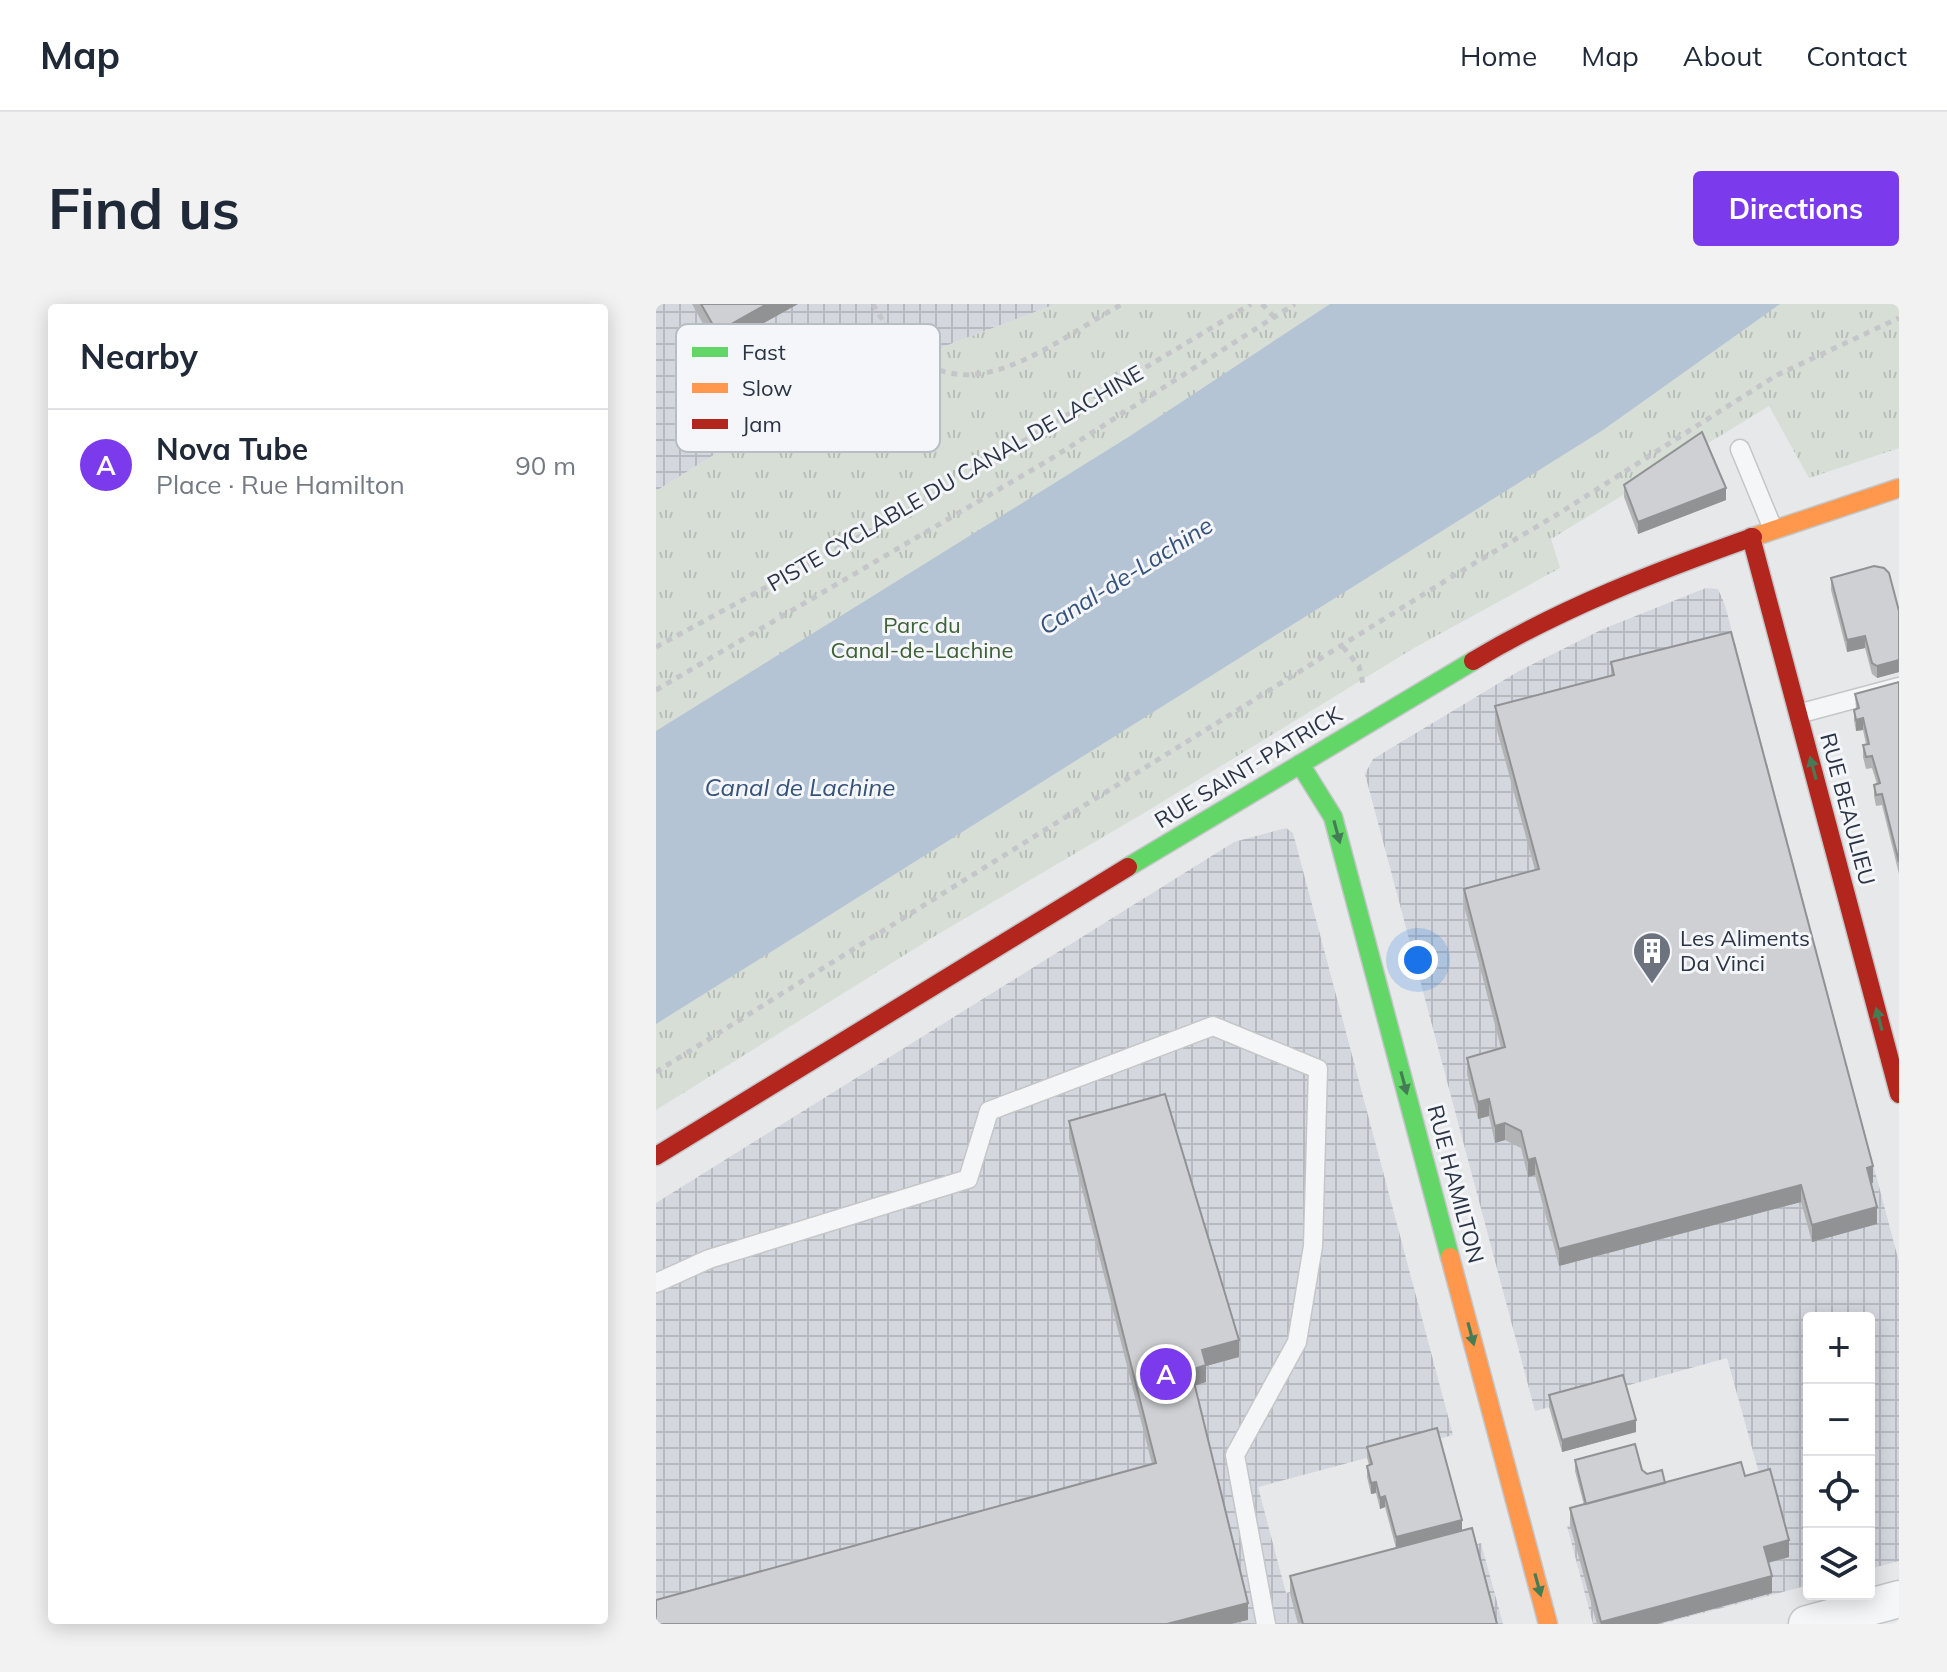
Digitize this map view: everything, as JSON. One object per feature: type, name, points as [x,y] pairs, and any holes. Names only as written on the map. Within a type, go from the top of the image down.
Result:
[{"type":"street","name":"RUE SAINT-PATRICK","points":[[656,1156],[1508,640],[1577,604],[1773,529],[1899,488]]},
{"type":"street","name":"RUE BEAULIEU","points":[[1751,537],[1899,1094]]},
{"type":"street","name":"RUE HAMILTON","points":[[1300,764],[1333,817],[1548,1624]]},
{"type":"street","points":[[1807,1624],[1899,1599]]},
{"type":"lane","points":[[1740,449],[1773,529]]},
{"type":"lane","points":[[1798,714],[1899,687]]},
{"type":"lane","points":[[656,1283],[709,1259],[968,1179],[989,1111],[1213,1026],[1318,1069],[1313,1246],[1297,1342],[1235,1455],[1266,1624]]},
{"type":"path","points":[[873,304],[885,324]]},
{"type":"path","points":[[940,371],[971,378],[1005,369],[1122,304]]},
{"type":"path","name":"PISTE CYCLABLE DU CANAL DE LACHINE","points":[[656,647],[914,507],[1251,304]]},
{"type":"path","points":[[1262,304],[1274,317]]},
{"type":"path","points":[[656,690],[1049,460],[1295,304]]},
{"type":"path","points":[[656,1072],[1343,647],[1728,404],[1789,369],[1899,318]]},
{"type":"path","points":[[1343,647],[1359,666],[1363,683]]},
{"type":"shaded area","points":[[656,304],[1056,304],[940,348],[940,324],[676,324],[676,452],[719,452],[656,491]]},
{"type":"shaded area","points":[[1706,588],[1718,589],[1725,605],[1899,1262],[1899,1561],[1875,1567],[1875,1312],[1803,1312],[1803,1587],[1661,1624],[1593,1624],[1567,1526],[1759,1473],[1727,1358],[1535,1411],[1365,774],[1373,759],[1519,671],[1603,629]]},
{"type":"shaded area","points":[[1286,828],[1293,833],[1453,1435],[1258,1487],[1286,1593],[1481,1543],[1503,1624],[656,1624],[656,1203],[1234,842]]},
{"type":"green space","name":"Parc du Canal-de-Lachine","points":[[1056,304],[1899,304],[1899,448],[1809,478],[1769,406],[1551,539],[1560,568],[1414,648],[935,936],[656,1110],[656,491],[719,452],[940,452],[940,348]]},
{"type":"water","name":"Canal de Lachine","points":[[1330,304],[1780,304],[1603,430],[656,1024],[656,731],[1130,436]]},
{"type":"building","points":[[701,304],[767,304],[731,324],[712,324]]},
{"type":"building","points":[[1702,432],[1726,488],[1638,522],[1624,485]]},
{"type":"building","points":[[1874,566],[1884,568],[1889,573],[1899,611],[1899,660],[1877,666],[1872,663],[1865,636],[1847,640],[1831,578]]},
{"type":"building","name":"Les Aliments Da Vinci","points":[[1731,632],[1873,1166],[1867,1168],[1877,1207],[1812,1225],[1801,1185],[1559,1249],[1535,1158],[1528,1160],[1521,1131],[1505,1123],[1495,1126],[1489,1099],[1478,1102],[1467,1058],[1505,1047],[1464,889],[1539,869],[1495,706],[1614,675],[1611,662]]},
{"type":"building","points":[[1899,682],[1899,862],[1882,794],[1876,795],[1874,785],[1880,783],[1872,756],[1866,757],[1863,745],[1869,744],[1863,718],[1856,720],[1854,710],[1859,708],[1855,694]]},
{"type":"building","points":[[1165,1094],[1239,1340],[1202,1350],[1206,1365],[1191,1370],[1248,1603],[1167,1624],[656,1624],[656,1600],[1156,1463],[1069,1121]]},
{"type":"building","points":[[1623,1375],[1636,1420],[1562,1440],[1549,1395]]},
{"type":"building","points":[[1437,1428],[1462,1520],[1396,1537],[1385,1496],[1380,1498],[1376,1482],[1371,1483],[1367,1466],[1372,1464],[1367,1447]]},
{"type":"building","points":[[1635,1444],[1642,1470],[1647,1474],[1662,1470],[1665,1483],[1586,1504],[1575,1460]]},
{"type":"building","points":[[1741,1462],[1745,1476],[1770,1469],[1789,1540],[1764,1547],[1772,1576],[1601,1622],[1570,1508]]},
{"type":"building","points":[[1472,1528],[1497,1624],[1303,1624],[1290,1576]]},
{"type":"traffic: fast","points":[[1128,867],[1473,661]]},
{"type":"traffic: fast","points":[[1300,764],[1333,817],[1450,1257]]},
{"type":"traffic: slow","points":[[1753,537],[1899,488]]},
{"type":"traffic: slow","points":[[1450,1257],[1548,1624]]},
{"type":"traffic: jam","points":[[1751,537],[1899,1094]]},
{"type":"traffic: jam","points":[[1473,661],[1540,624],[1610,592],[1753,537]]},
{"type":"traffic: jam","points":[[656,1156],[1128,867]]},
{"type":"place","name":"Les Aliments Da Vinci","points":[[1652,985]]},
{"type":"place","name":"Nova Tube","points":[[1166,1374]]},
{"type":"water label","name":"Canal-de-Lachine","points":[[1126,576]]}]
